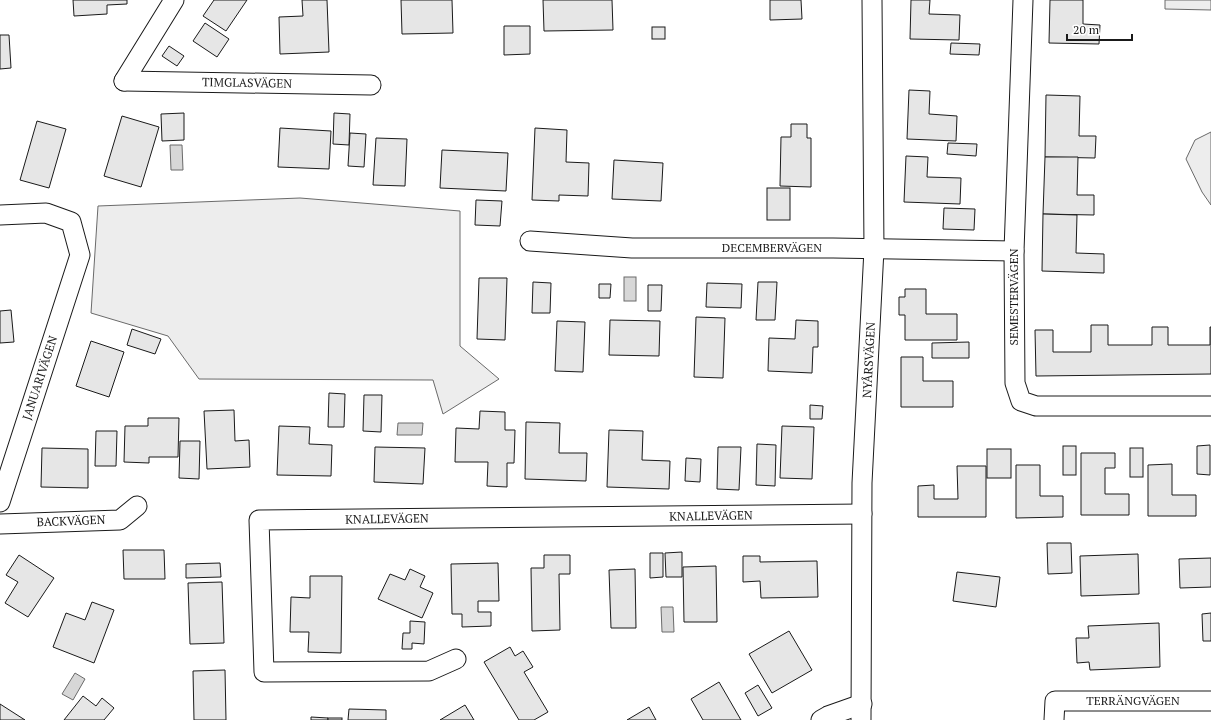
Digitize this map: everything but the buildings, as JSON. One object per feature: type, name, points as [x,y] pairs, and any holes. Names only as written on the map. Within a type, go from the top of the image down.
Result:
[{"type":"street","name":"TIMGLASVÄGEN","points":[[174,0],[124,81],[371,85]]},
{"type":"street","name":"NYÅRSVÄGEN","points":[[861,712],[862,483],[874,249],[872,0]]},
{"type":"street","name":"SEMESTERVÄGEN","points":[[1023,0],[1014,251],[1015,383],[1020,401],[1036,406],[1211,406]]},
{"type":"street","name":"JANUARIVÄGEN","points":[[0,215],[46,213],[71,222],[80,255],[0,502]]},
{"type":"street","name":"DECEMBERVÄGEN","points":[[530,241],[632,248],[1014,251]]},
{"type":"street","name":"BACKVÄGEN","points":[[0,524],[120,520],[137,506]]},
{"type":"street","name":"KNALLEVÄGEN","points":[[456,659],[429,671],[264,672],[259,520],[862,514]]},
{"type":"street","name":"TERRÄNGVÄGEN","points":[[1054,720],[1055,701],[1211,701]]},
{"type":"street","points":[[820,720],[828,716],[861,712]]},
{"type":"shaded area","points":[[1165,0],[1211,0],[1211,10],[1165,9]]},
{"type":"shaded area","points":[[1211,132],[1211,205],[1202,192],[1186,159],[1195,140]]},
{"type":"shaded area","points":[[170,145],[182,145],[183,170],[171,170]]},
{"type":"shaded area","points":[[300,198],[460,211],[460,346],[499,379],[443,414],[433,380],[199,379],[168,336],[91,313],[98,206]]},
{"type":"shaded area","points":[[624,277],[636,277],[636,301],[624,301]]},
{"type":"shaded area","points":[[398,423],[423,423],[422,435],[397,435]]},
{"type":"shaded area","points":[[661,607],[673,607],[674,632],[662,632]]},
{"type":"shaded area","points":[[75,673],[85,679],[73,700],[62,694]]}]
